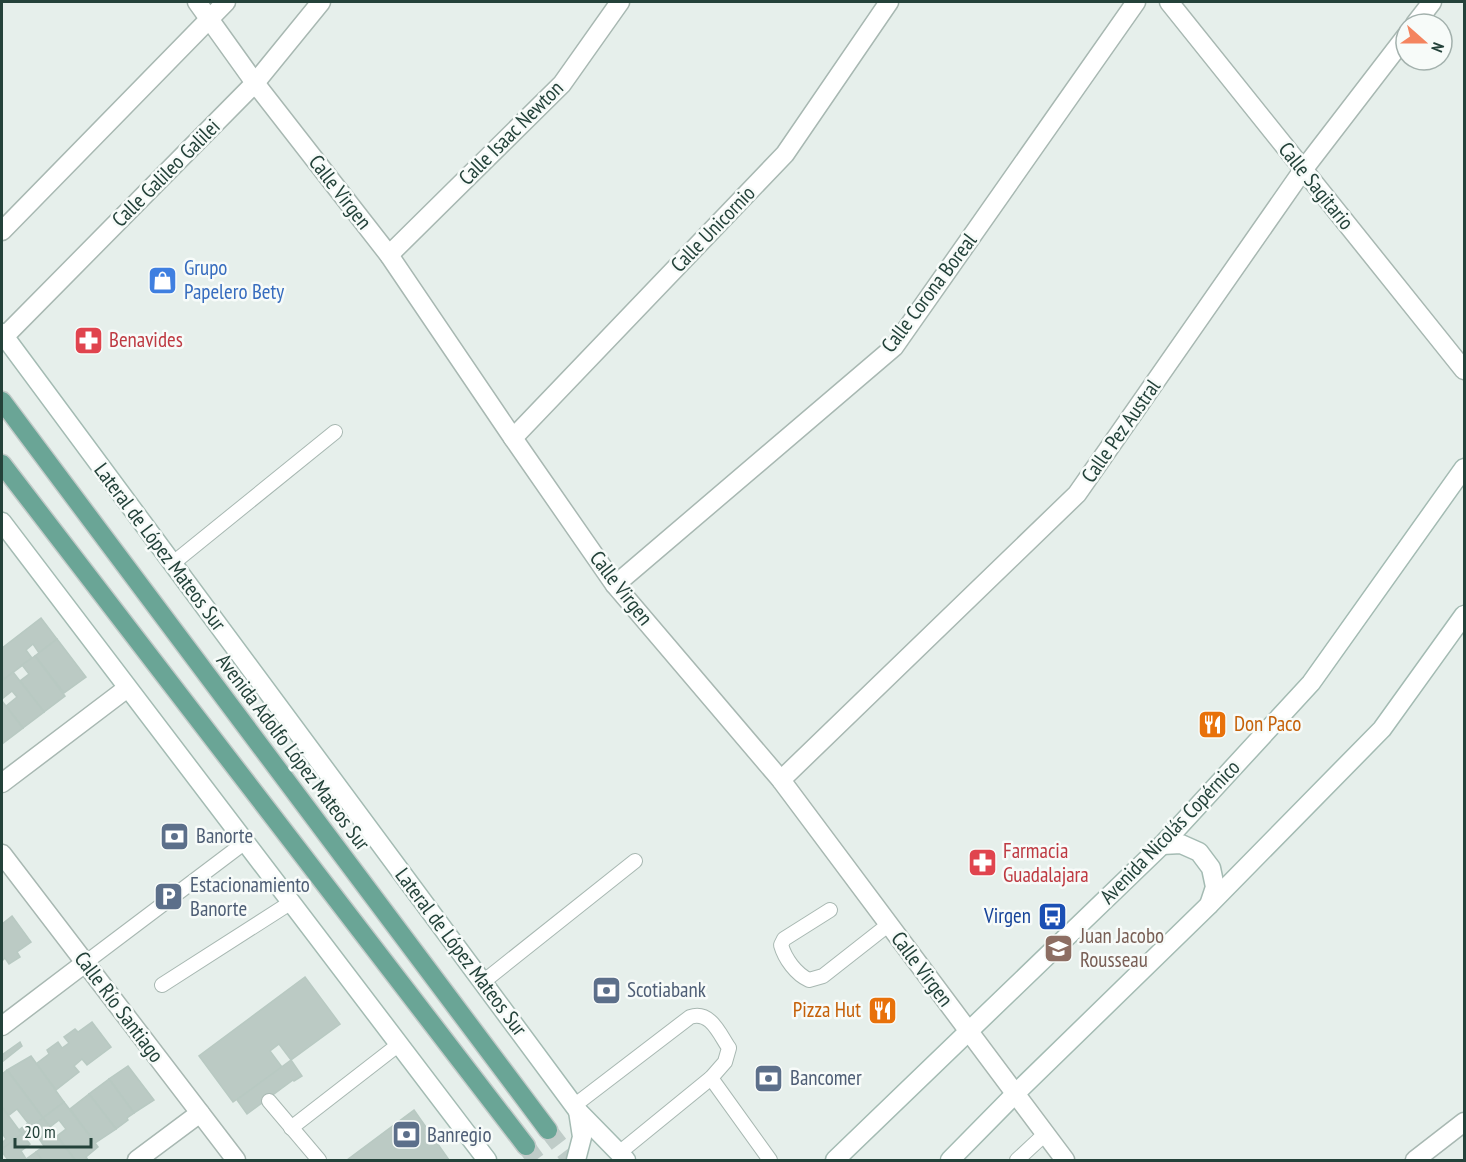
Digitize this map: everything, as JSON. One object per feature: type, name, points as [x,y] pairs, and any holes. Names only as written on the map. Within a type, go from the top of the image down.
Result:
[{"type":"main road","name":"Avenida Adolfo López Mateos Sur","points":[[2,401],[548,1130]]},
{"type":"main road","points":[[2,464],[526,1146]]},
{"type":"street","name":"Calle Virgen","points":[[196,2],[255,83],[389,255],[615,585],[781,780],[1065,1161]]},
{"type":"street","points":[[2,231],[226,2]]},
{"type":"street","name":"Calle Galileo Galilei","points":[[3,335],[255,83],[321,2]]},
{"type":"street","name":"Calle Isaac Newton","points":[[389,255],[562,84],[621,2]]},
{"type":"street","name":"Calle Unicornio","points":[[513,438],[785,154],[889,2]]},
{"type":"street","name":"Calle Corona Boreal","points":[[615,585],[894,347],[1136,2]]},
{"type":"street","name":"Calle Sagitario","points":[[1169,2],[1464,370]]},
{"type":"street","name":"Calle Pez Austral","points":[[781,780],[1077,494],[1304,170],[1394,52]]},
{"type":"street","name":"Lateral de López Mateos Sur","points":[[3,335],[577,1108],[622,1157]]},
{"type":"street","name":"Avenida Nicolás Copérnico","points":[[835,1161],[1162,845],[1311,682],[1464,468]]},
{"type":"street","points":[[2,522],[126,689],[487,1161]]},
{"type":"street","points":[[950,1161],[1015,1094],[1208,906],[1382,729],[1464,615]]},
{"type":"street","points":[[2,783],[126,689]]},
{"type":"street","points":[[1162,845],[1181,844],[1199,852],[1211,868],[1215,887],[1208,906]]},
{"type":"street","name":"Calle Río Santiago","points":[[2,854],[236,1161]]},
{"type":"street","points":[[2,1026],[85,963]]},
{"type":"street","points":[[576,1161],[582,1137],[577,1108]]},
{"type":"street","points":[[137,1161],[200,1113]]},
{"type":"street","points":[[1415,1161],[1464,1122]]},
{"type":"lane","points":[[172,564],[335,432]]},
{"type":"lane","points":[[85,963],[244,843]]},
{"type":"lane","points":[[483,982],[635,861]]},
{"type":"lane","points":[[162,985],[290,903]]},
{"type":"lane","points":[[830,910],[784,939],[781,945],[784,954],[798,973],[809,980],[824,976],[888,925]]},
{"type":"lane","points":[[577,1108],[694,1015],[708,1017],[729,1048],[725,1062],[711,1078],[622,1157]]},
{"type":"lane","points":[[291,1128],[398,1045]]},
{"type":"lane","points":[[711,1078],[770,1161]]},
{"type":"lane","points":[[268,1101],[319,1161]]},
{"type":"lane","points":[[1017,1161],[1045,1134]]},
{"type":"building","points":[[41,618],[57,639],[39,653],[33,644],[26,650],[32,658],[3,680],[2,648]]},
{"type":"building","points":[[57,639],[86,677],[64,693],[35,656]]},
{"type":"building","points":[[35,656],[65,696],[44,712],[20,681],[29,674],[22,665]]},
{"type":"building","points":[[13,672],[44,712],[23,728],[6,706],[17,697],[12,691],[2,699],[2,681]]},
{"type":"building","points":[[2,701],[23,728],[2,744]]},
{"type":"building","points":[[12,916],[31,942],[17,952],[20,957],[9,964],[5,958],[2,961],[2,924]]},
{"type":"building","points":[[305,977],[340,1024],[291,1060],[279,1044],[270,1051],[282,1067],[233,1102],[199,1056]]},
{"type":"building","points":[[92,1022],[111,1047],[87,1065],[82,1059],[74,1066],[79,1072],[56,1090],[36,1064],[49,1054],[47,1050],[58,1042],[62,1048],[69,1043],[64,1037],[75,1029],[78,1032]]},
{"type":"building","points":[[20,1042],[22,1046],[2,1062],[2,1055]]},
{"type":"building","points":[[31,1056],[64,1102],[43,1118],[7,1070]]},
{"type":"building","points":[[291,1060],[302,1076],[293,1080],[247,1114],[237,1100]]},
{"type":"building","points":[[128,1066],[154,1100],[134,1113],[109,1079]]},
{"type":"building","points":[[7,1070],[43,1118],[22,1134],[19,1130],[28,1123],[17,1109],[8,1116],[2,1107],[2,1074]]},
{"type":"building","points":[[109,1079],[134,1113],[116,1129],[89,1094]]},
{"type":"building","points":[[89,1094],[116,1129],[95,1143],[70,1109]]},
{"type":"building","points":[[64,1102],[98,1147],[86,1157],[88,1160],[75,1160],[57,1136],[66,1129],[59,1120],[50,1127],[43,1118]]},
{"type":"building","points":[[2,1107],[22,1134],[2,1149],[2,1143],[6,1139],[2,1133]]},
{"type":"building","name":"Banregio","points":[[414,1110],[449,1160],[347,1160]]},
{"type":"building","points":[[43,1118],[75,1160],[42,1160],[36,1152],[44,1146],[34,1131],[25,1138],[22,1134]]},
{"type":"building","points":[[22,1134],[30,1144],[21,1151],[26,1159],[36,1152],[42,1160],[8,1160],[2,1149]]},
{"type":"tunnel","points":[[548,1130],[571,1160]]},
{"type":"tunnel","points":[[526,1146],[536,1160]]},
{"type":"place","name":"Grupo Papelero Bety","points":[[163,280]]},
{"type":"place","name":"Benavides","points":[[88,340]]},
{"type":"place","name":"Don Paco","points":[[1213,724]]},
{"type":"place","name":"Banorte","points":[[175,836]]},
{"type":"place","name":"Farmacia Guadalajara","points":[[982,863]]},
{"type":"place","name":"Estacionamiento Banorte","points":[[169,897]]},
{"type":"place","name":"Virgen","points":[[1052,916]]},
{"type":"place","name":"Juan Jacobo Rousseau","points":[[1059,948]]},
{"type":"place","name":"Scotiabank","points":[[606,990]]},
{"type":"place","name":"Pizza Hut","points":[[882,1010]]},
{"type":"place","name":"Bancomer","points":[[769,1078]]},
{"type":"place","name":"Banregio","points":[[406,1135]]}]
